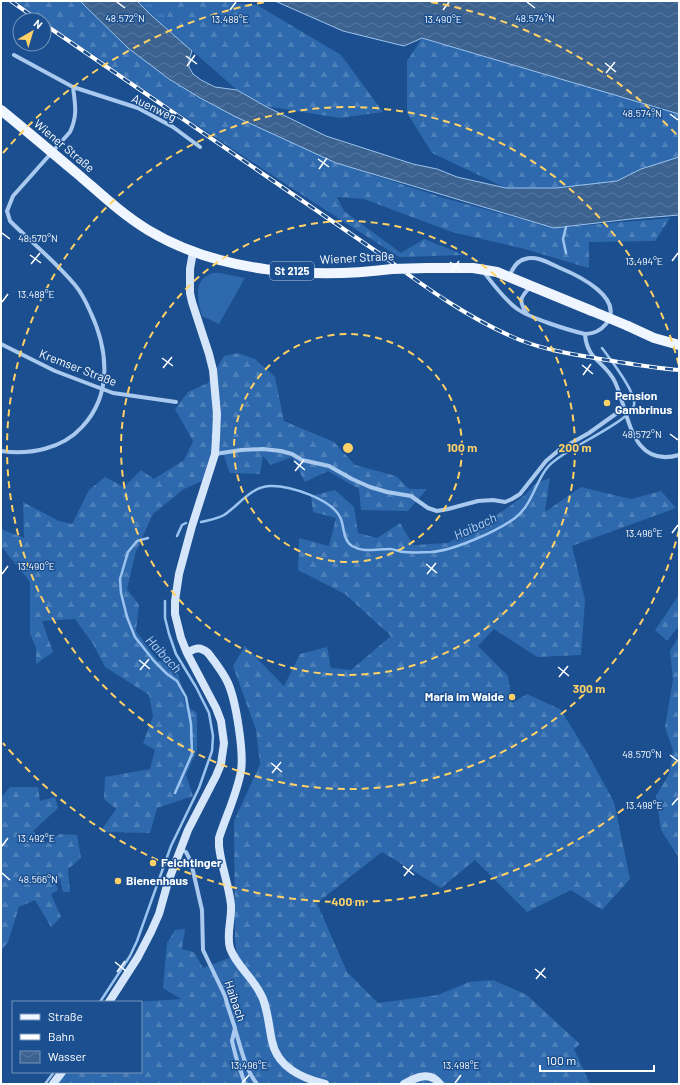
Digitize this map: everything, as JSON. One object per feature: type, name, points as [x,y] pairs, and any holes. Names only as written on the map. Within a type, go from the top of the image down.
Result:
[{"type":"main road","name":"Wiener Straße","points":[[1,110],[120,211],[164,239],[193,252],[262,268],[315,274],[355,273],[392,269],[480,268],[509,276],[654,338],[679,345]]},
{"type":"main road","points":[[110,1001],[138,957],[159,914],[168,882],[180,849],[193,818],[221,764],[224,743],[221,720],[187,653],[178,627],[174,601],[185,548],[215,454],[217,414],[216,387],[209,354],[190,293],[190,269],[193,252]]},
{"type":"main road","points":[[187,653],[195,648],[204,649],[228,682],[233,698],[240,740],[242,760],[241,770],[219,838],[220,856],[231,904],[230,947],[235,958],[253,981],[263,999],[272,1043],[276,1054],[282,1062],[297,1074],[325,1084]]},
{"type":"main road","points":[[53,1084],[61,1073]]},
{"type":"main road","points":[[409,1083],[417,1077],[429,1076],[440,1084]]},
{"type":"street","name":"Auenweg","points":[[14,55],[72,87],[138,108],[173,127],[200,147]]},
{"type":"street","points":[[1,451],[23,452],[50,448],[73,436],[90,419],[97,405],[102,389],[104,354],[97,326],[86,302],[76,286],[58,266],[10,221],[7,211],[13,196],[70,132],[75,121],[75,103],[72,87]]},
{"type":"street","points":[[1,210],[7,211]]},
{"type":"street","points":[[480,268],[506,299],[515,307],[528,314],[585,334],[591,334],[599,330],[605,324],[610,315],[609,307],[605,299],[595,287],[577,276],[540,259],[524,259],[517,262],[509,276]]},
{"type":"street","points":[[528,314],[521,301],[524,294],[532,285]]},
{"type":"street","points":[[585,334],[585,341],[590,353],[607,370],[613,379],[625,410],[632,434],[638,442],[644,449],[661,458],[679,455]]},
{"type":"street","name":"Kremser Straße","points":[[1,344],[43,366],[113,393],[176,402]]},
{"type":"street","points":[[215,454],[256,449],[280,451],[292,454],[311,463],[329,466],[370,487],[387,492],[411,496],[428,508],[438,511],[478,501],[493,500],[505,502],[512,499],[520,494],[546,461],[558,450],[589,433],[625,410]]},
{"type":"street","name":"Haibach","points":[[180,849],[186,852],[191,862],[202,910],[203,950],[224,996],[235,1028],[232,1041],[245,1084]]},
{"type":"street","points":[[235,1028],[245,1062],[257,1084]]},
{"type":"green space","points":[[15,1],[80,1],[128,48],[169,79],[202,99],[236,117],[336,163],[444,198],[554,228],[670,218],[655,241],[589,242],[589,268],[521,248],[452,232],[364,199],[337,197],[344,211],[401,253],[424,239],[464,255],[399,257],[159,100],[52,26],[52,12],[31,12]]},
{"type":"green space","points":[[137,1],[172,1],[164,26],[152,16]]},
{"type":"green space","points":[[172,1],[229,1],[234,3],[257,5],[341,55],[383,112],[340,118],[265,106],[237,90],[164,26]]},
{"type":"green space","points":[[422,38],[679,114],[679,157],[641,169],[617,181],[556,188],[506,188],[432,153],[407,113],[407,61]]},
{"type":"green space","points":[[213,273],[245,278],[219,324],[202,316],[198,297],[199,285],[202,280],[206,276]]},
{"type":"green space","points":[[238,353],[255,359],[275,377],[284,421],[334,442],[355,465],[396,476],[409,489],[427,489],[408,511],[361,510],[359,489],[328,471],[305,482],[292,457],[271,465],[263,456],[260,474],[230,473],[224,456],[212,450],[202,481],[184,489],[153,514],[136,551],[127,589],[139,605],[136,631],[158,661],[175,661],[186,706],[197,713],[197,750],[186,775],[193,796],[157,808],[150,833],[100,832],[116,809],[104,799],[105,777],[150,769],[155,750],[143,743],[153,716],[149,695],[105,667],[93,644],[75,619],[42,621],[53,652],[36,664],[36,648],[30,634],[30,582],[1,546],[1,529],[24,538],[23,502],[59,521],[72,524],[89,490],[105,477],[124,487],[141,470],[154,479],[184,460],[193,441],[175,409],[188,392],[208,383],[224,356]]},
{"type":"green space","points":[[550,478],[545,512],[581,487],[631,499],[661,491],[676,508],[572,546],[585,600],[581,655],[537,657],[494,629],[478,646],[508,676],[512,703],[527,694],[560,709],[585,749],[614,802],[630,879],[602,910],[571,890],[527,912],[475,860],[441,888],[382,852],[317,903],[347,972],[378,1003],[438,995],[469,982],[493,980],[527,995],[580,1044],[574,1049],[590,1084],[57,1084],[65,1073],[142,1073],[142,1002],[181,999],[163,988],[167,943],[175,930],[185,929],[182,949],[194,952],[203,968],[237,955],[235,939],[234,821],[260,764],[256,730],[233,666],[245,646],[284,686],[300,654],[327,647],[331,668],[351,670],[391,636],[345,594],[298,570],[299,538],[329,546],[336,518],[313,512],[311,496],[335,490],[354,507],[358,533],[377,538],[400,523],[413,545],[448,543],[503,511],[525,495],[536,483]]},
{"type":"green space","points":[[679,595],[679,627],[667,641],[655,630]]},
{"type":"green space","points":[[679,636],[679,858],[661,830],[656,796],[669,774],[673,750],[665,727],[673,680],[670,651]]},
{"type":"green space","points":[[10,787],[38,787],[40,801],[55,797],[58,808],[33,831],[46,843],[60,834],[77,835],[81,858],[68,869],[70,892],[63,892],[60,879],[54,880],[58,890],[51,894],[61,917],[51,927],[35,900],[19,907],[8,942],[1,951],[1,798]]},
{"type":"water","points":[[80,1],[137,1],[192,51],[189,60],[189,67],[193,74],[201,80],[215,87],[237,90],[265,106],[326,136],[413,164],[437,169],[457,177],[506,188],[556,188],[617,181],[641,169],[679,157],[679,215],[554,228],[336,163],[236,117],[169,79],[128,48]]},
{"type":"water","points":[[275,1],[679,1],[679,114],[422,38],[404,46],[343,31]]},
{"type":"waterway","name":"Haibach","points":[[566,227],[563,239],[566,253]]},
{"type":"waterway","name":"Haibach","points":[[201,522],[224,515],[251,493],[262,487],[278,486],[310,495],[329,505],[341,519],[345,537],[352,546],[357,548],[370,550],[394,549],[402,552],[431,552],[451,548],[474,540],[507,523],[521,513],[543,474],[555,461],[609,428],[630,412],[634,405],[634,400],[631,393],[622,376],[602,348]]},
{"type":"waterway","name":"Haibach","points":[[177,536],[182,525],[186,523]]},
{"type":"waterway","name":"Haibach","points":[[148,538],[137,541],[128,552],[120,579],[121,593],[127,617],[135,637],[154,661],[167,674],[177,681],[186,697],[191,724],[192,754],[175,793]]},
{"type":"waterway","points":[[101,1001],[130,956],[137,941],[171,846],[199,788],[212,751],[213,736],[209,713],[196,687],[176,654],[165,618],[165,601]]},
{"type":"waterway","points":[[45,1084],[53,1073]]},
{"type":"railway","points":[[11,1],[27,12]]},
{"type":"railway","points":[[52,29],[432,291],[484,323],[520,340],[552,350],[625,363],[679,370]]},
{"type":"place","name":"Pension Gambrinus","points":[[607,403]]},
{"type":"place","name":"Maria im Walde","points":[[512,697]]},
{"type":"place","name":"Feichtinger","points":[[153,863]]},
{"type":"place","name":"Bienenhaus","points":[[118,881]]}]
